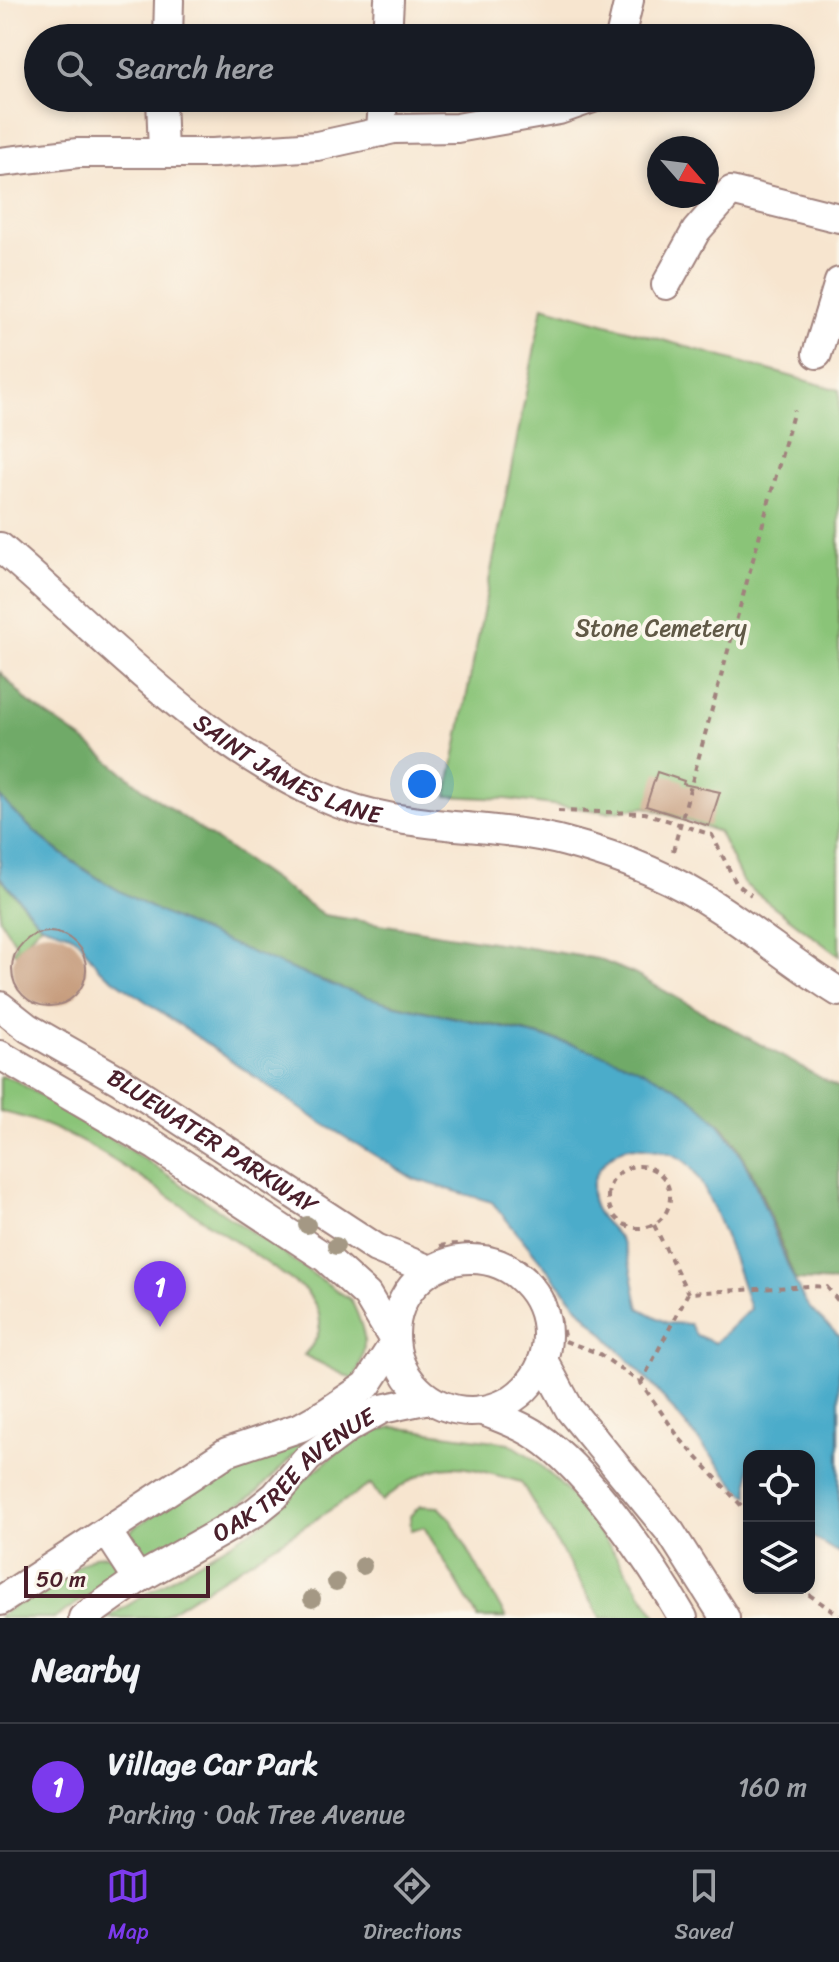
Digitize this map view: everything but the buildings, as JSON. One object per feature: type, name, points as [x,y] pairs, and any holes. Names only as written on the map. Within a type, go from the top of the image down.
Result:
[{"type":"street","points":[[168,24],[169,0]]},
{"type":"street","points":[[388,24],[389,0]]},
{"type":"street","points":[[623,24],[629,0]]},
{"type":"street","points":[[162,112],[163,153]]},
{"type":"street","points":[[381,132],[382,112]]},
{"type":"street","points":[[0,162],[65,154],[317,146],[381,132],[404,129],[440,131],[548,112]]},
{"type":"street","points":[[666,285],[696,231],[731,191],[839,218]]},
{"type":"street","points":[[817,354],[839,282]]},
{"type":"street","name":"SAINT JAMES LANE","points":[[0,547],[191,716],[247,756],[307,789],[378,815],[566,842],[666,878],[721,909],[839,992]]},
{"type":"street","name":"BLUEWATER PARKWAY","points":[[0,1006],[28,1028],[119,1080],[376,1248],[430,1270]]},
{"type":"street","points":[[0,1019],[28,1028]]},
{"type":"street","name":"BLUEWATER PARKWAY","points":[[2,1057],[156,1146],[333,1263],[367,1295],[395,1342]]},
{"type":"street","points":[[545,1348],[533,1379],[519,1394],[501,1405],[481,1410],[454,1409],[429,1399],[406,1375],[395,1342],[402,1301],[414,1284],[430,1270],[469,1258],[508,1268],[537,1296],[545,1348],[570,1410],[671,1533],[725,1618]]},
{"type":"street","name":"OAK TREE AVENUE","points":[[0,1601],[108,1533],[227,1452],[301,1427],[326,1413],[367,1385],[395,1342]]},
{"type":"street","name":"OAK TREE AVENUE","points":[[83,1618],[138,1579],[254,1513],[308,1458],[348,1428],[382,1409],[429,1399]]},
{"type":"street","points":[[481,1410],[536,1435],[555,1451],[614,1519],[683,1618]]},
{"type":"street","points":[[108,1533],[138,1579]]},
{"type":"path","points":[[666,878],[794,410]]},
{"type":"path","points":[[545,810],[601,815],[645,813],[714,836],[736,883],[759,902]]},
{"type":"path","points":[[638,1166],[657,1172],[669,1189],[668,1210],[654,1225],[634,1228],[616,1219],[610,1211],[608,1191],[612,1182],[627,1168],[638,1166]]},
{"type":"path","points":[[654,1225],[688,1293]]},
{"type":"path","points":[[688,1293],[732,1288],[827,1287],[839,1302]]},
{"type":"path","points":[[641,1383],[688,1293]]},
{"type":"path","points":[[545,1348],[598,1353],[641,1383],[680,1439],[743,1507]]},
{"type":"path","points":[[808,1594],[839,1615]]},
{"type":"green space","name":"Stone Cemetery","points":[[543,306],[839,390],[839,956],[743,883],[719,832],[646,807],[607,812],[506,799],[447,796]]},
{"type":"green space","points":[[0,672],[28,702],[86,742],[151,795],[324,915],[598,959],[634,974],[839,1088],[839,1287],[836,1282],[795,1280],[764,1200],[734,1141],[723,1127],[690,1099],[653,1076],[568,1043],[393,1004],[326,983],[155,910],[88,872],[57,850],[0,797]]},
{"type":"green space","points":[[0,877],[41,925],[18,949],[17,955],[13,951],[16,944],[0,919]]},
{"type":"green space","points":[[0,1076],[13,1079],[146,1160],[351,1300],[364,1340],[362,1358],[354,1380],[304,1355],[316,1339],[320,1323],[317,1308],[306,1291],[107,1156],[53,1128],[0,1112]]},
{"type":"green space","points":[[335,1424],[292,1457],[254,1495],[136,1568],[123,1546],[133,1528],[232,1468],[264,1461]]},
{"type":"green space","points":[[393,1427],[509,1443],[534,1459],[564,1488],[609,1545],[658,1618],[601,1618],[521,1482],[479,1470],[448,1467],[418,1476],[382,1501],[371,1484],[160,1618],[107,1618],[266,1521],[306,1478],[338,1452],[369,1433]]},
{"type":"green space","points":[[420,1506],[439,1507],[450,1518],[506,1618],[478,1618],[424,1527],[411,1530],[410,1516]]},
{"type":"green space","points":[[106,1555],[113,1559],[117,1572],[113,1579],[55,1618],[0,1618],[0,1615],[94,1556]]},
{"type":"water","points":[[0,797],[27,825],[86,871],[185,924],[358,994],[541,1036],[614,1058],[681,1091],[706,1110],[742,1158],[805,1302],[839,1336],[839,1553],[815,1539],[815,1450],[743,1450],[743,1492],[655,1388],[579,1308],[492,1202],[414,1179],[317,1120],[99,969],[80,942],[70,934],[41,925],[0,877]],"holes":[[[628,1147],[677,1156],[692,1169],[712,1206],[739,1275],[750,1309],[715,1343],[696,1335],[690,1324],[667,1323],[639,1308],[625,1248],[602,1220],[593,1202],[593,1182],[610,1157]]]},
{"type":"place","name":"Village Car Park","points":[[160,1327]]}]
